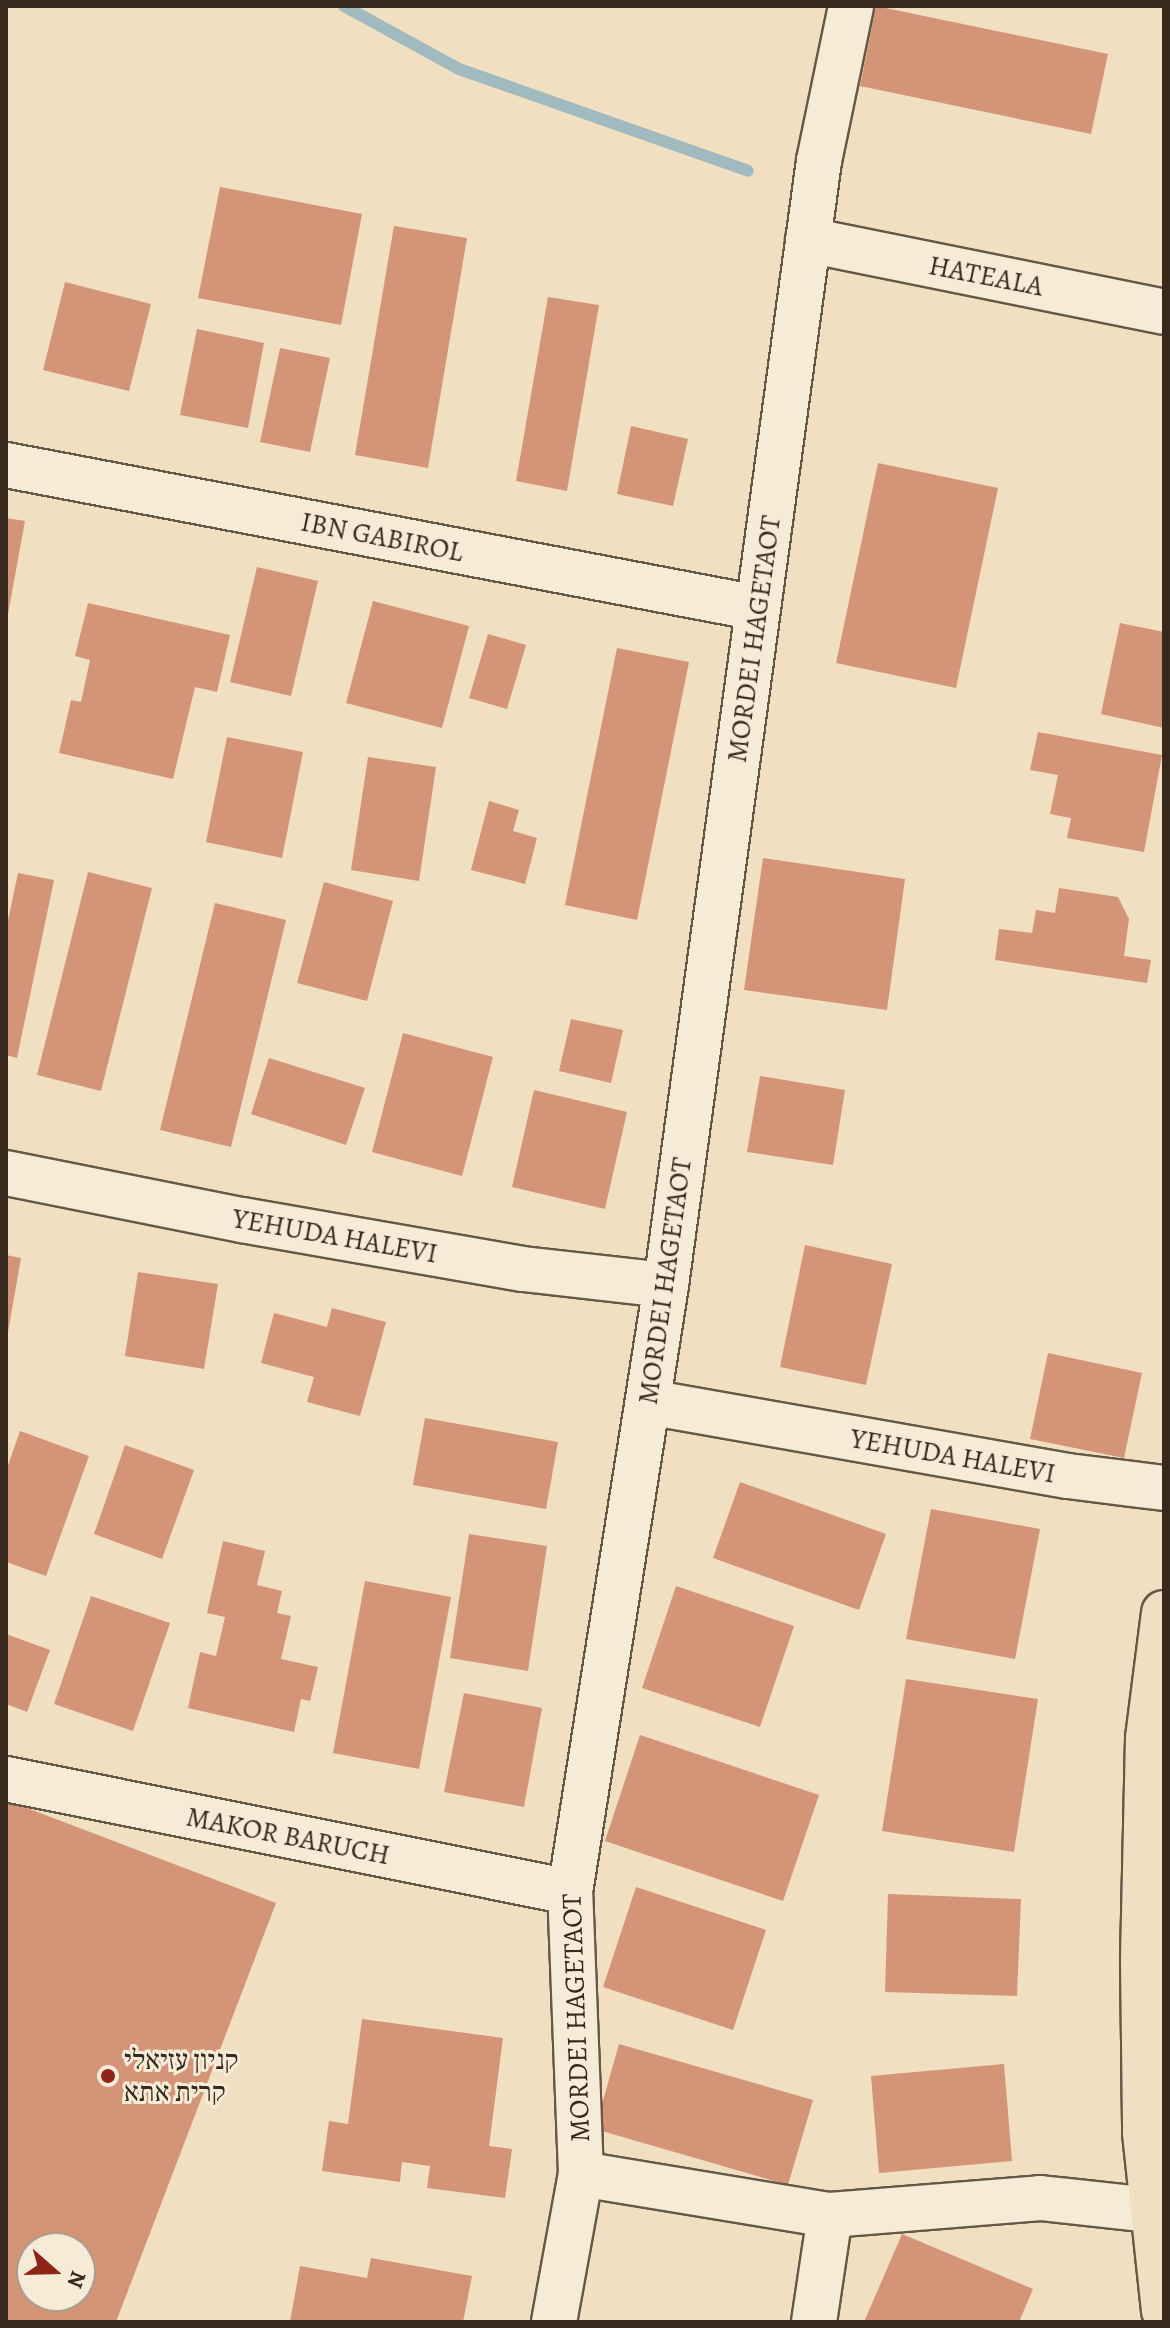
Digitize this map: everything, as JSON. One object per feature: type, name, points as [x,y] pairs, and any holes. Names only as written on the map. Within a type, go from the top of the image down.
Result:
[{"type":"main road","points":[[1164,1613],[1148,1738],[1144,1842],[1145,2133],[1164,2311]]},
{"type":"street","name":"MORDEI HAGETAOT","points":[[554,2322],[581,2174],[570,1892],[666,1285],[819,161],[851,6]]},
{"type":"street","name":"HATEALA","points":[[808,240],[1164,312]]},
{"type":"street","name":"IBN GABIROL","points":[[6,465],[758,608]]},
{"type":"street","name":"YEHUDA HALEVI","points":[[6,1173],[242,1220],[523,1269],[666,1285]]},
{"type":"street","name":"YEHUDA HALEVI","points":[[648,1402],[1068,1476],[1164,1488]]},
{"type":"street","name":"MAKOR BARUCH","points":[[6,1779],[570,1892]]},
{"type":"street","points":[[581,2174],[830,2215],[1040,2198],[1151,2210]]},
{"type":"street","points":[[814,2322],[830,2215]]},
{"type":"building","points":[[876,6],[1108,54],[1091,134],[860,86]]},
{"type":"building","points":[[220,187],[362,214],[341,325],[198,298]]},
{"type":"building","points":[[394,226],[467,238],[428,468],[355,455]]},
{"type":"building","points":[[65,282],[151,304],[129,391],[43,370]]},
{"type":"building","points":[[548,297],[599,305],[567,491],[516,481]]},
{"type":"building","points":[[197,329],[264,343],[248,428],[180,415]]},
{"type":"building","points":[[280,348],[330,358],[310,452],[260,442]]},
{"type":"building","points":[[631,426],[688,439],[673,506],[617,494]]},
{"type":"building","points":[[878,463],[998,488],[956,688],[836,663]]},
{"type":"building","points":[[6,518],[25,521],[8,614],[6,613]]},
{"type":"building","points":[[257,567],[318,581],[291,696],[230,682]]},
{"type":"building","points":[[373,601],[469,626],[442,728],[346,703]]},
{"type":"building","points":[[88,603],[230,635],[217,692],[195,687],[173,779],[59,753],[71,700],[81,702],[90,660],[75,656]]},
{"type":"building","points":[[1120,623],[1164,632],[1164,728],[1101,714]]},
{"type":"building","points":[[488,634],[526,645],[507,709],[469,698]]},
{"type":"building","points":[[617,648],[689,662],[637,920],[565,905]]},
{"type":"building","points":[[1038,732],[1162,755],[1144,852],[1067,838],[1071,818],[1050,814],[1058,775],[1030,770]]},
{"type":"building","points":[[227,737],[303,752],[282,858],[206,842]]},
{"type":"building","points":[[368,757],[436,767],[419,881],[351,870]]},
{"type":"building","points":[[489,801],[519,810],[513,831],[537,838],[525,884],[471,870]]},
{"type":"building","points":[[763,858],[905,879],[887,1010],[744,990]]},
{"type":"building","points":[[88,872],[152,888],[101,1091],[37,1075]]},
{"type":"building","points":[[18,873],[54,880],[17,1058],[6,1055],[6,930]]},
{"type":"building","points":[[324,882],[393,901],[367,1001],[297,983]]},
{"type":"building","points":[[1059,888],[1118,897],[1129,919],[1124,956],[1151,960],[1147,983],[995,960],[999,929],[1032,933],[1036,910],[1055,913]]},
{"type":"building","points":[[215,903],[286,920],[231,1147],[160,1130]]},
{"type":"building","points":[[571,1019],[623,1030],[611,1083],[559,1071]]},
{"type":"building","points":[[403,1033],[493,1057],[462,1176],[372,1152]]},
{"type":"building","points":[[269,1058],[365,1088],[346,1145],[251,1114]]},
{"type":"building","points":[[760,1076],[845,1090],[833,1165],[747,1152]]},
{"type":"building","points":[[534,1090],[627,1112],[605,1209],[512,1187]]},
{"type":"building","points":[[805,1245],[892,1264],[866,1385],[780,1367]]},
{"type":"building","points":[[6,1255],[21,1258],[8,1332],[6,1332]]},
{"type":"building","points":[[138,1272],[218,1284],[204,1369],[125,1356]]},
{"type":"building","points":[[332,1308],[386,1322],[360,1416],[307,1402],[314,1377],[261,1363],[274,1313],[327,1327]]},
{"type":"building","points":[[1048,1353],[1142,1373],[1124,1458],[1030,1439]]},
{"type":"building","points":[[425,1418],[558,1442],[546,1509],[413,1485]]},
{"type":"building","points":[[20,1431],[89,1456],[46,1576],[6,1562],[6,1471]]},
{"type":"building","points":[[125,1445],[194,1470],[162,1559],[94,1534]]},
{"type":"building","points":[[740,1482],[886,1534],[859,1610],[713,1558]]},
{"type":"building","points":[[931,1509],[1040,1529],[1015,1659],[906,1639]]},
{"type":"building","points":[[469,1534],[547,1546],[528,1671],[450,1658]]},
{"type":"building","points":[[223,1541],[265,1551],[257,1585],[282,1591],[277,1613],[291,1616],[281,1659],[318,1667],[310,1701],[301,1699],[294,1732],[188,1708],[200,1652],[216,1656],[225,1617],[207,1613]]},
{"type":"building","points":[[365,1581],[451,1597],[419,1769],[333,1753]]},
{"type":"building","points":[[676,1586],[794,1626],[760,1727],[642,1688]]},
{"type":"building","points":[[91,1596],[170,1623],[133,1731],[54,1704]]},
{"type":"building","points":[[6,1634],[50,1650],[27,1712],[6,1704]]},
{"type":"building","points":[[906,1679],[1038,1699],[1014,1852],[882,1831]]},
{"type":"building","points":[[464,1693],[542,1708],[524,1807],[444,1792]]},
{"type":"building","points":[[640,1735],[819,1795],[783,1901],[605,1841]]},
{"type":"building","name":"קניון עזיאלי קרית אתא","points":[[6,1800],[276,1903],[116,2322],[6,2322]]},
{"type":"building","points":[[636,1887],[766,1930],[733,2030],[603,1987]]},
{"type":"building","points":[[888,1894],[1021,1899],[1017,1996],[885,1992]]},
{"type":"building","points":[[362,2019],[503,2038],[489,2146],[512,2149],[505,2198],[427,2188],[430,2166],[402,2162],[400,2182],[322,2171],[329,2121],[348,2124]]},
{"type":"building","points":[[619,2044],[813,2100],[788,2185],[595,2129]]},
{"type":"building","points":[[1004,2064],[1012,2161],[879,2173],[871,2076]]},
{"type":"building","points":[[902,2234],[1033,2289],[1019,2322],[864,2322]]},
{"type":"building","points":[[371,2258],[472,2276],[463,2322],[290,2322],[300,2266],[367,2278]]},
{"type":"waterway","points":[[344,6],[459,69],[748,171]]},
{"type":"place","name":"קניון עזיאלי קרית אתא","points":[[108,2076]]}]
